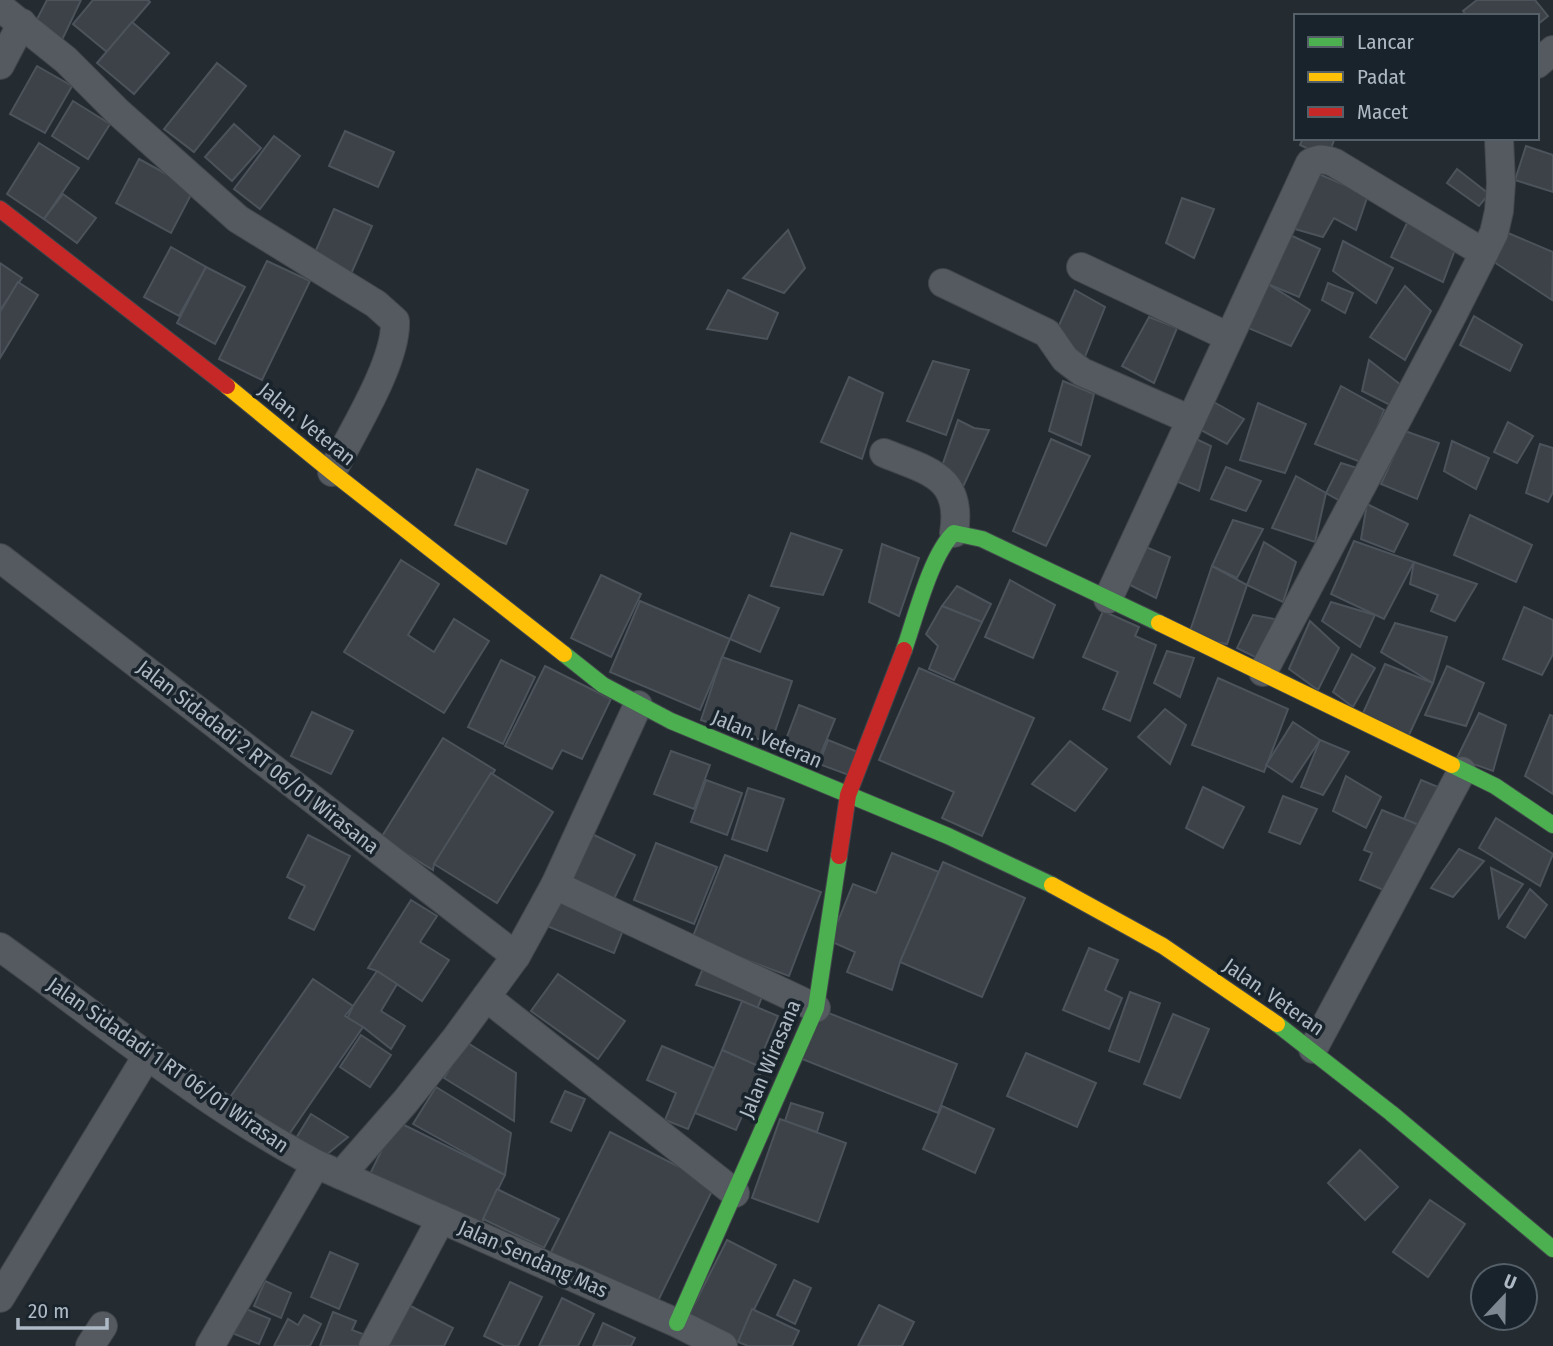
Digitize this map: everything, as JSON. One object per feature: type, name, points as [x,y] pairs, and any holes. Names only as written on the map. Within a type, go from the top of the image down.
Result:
[{"type":"street","points":[[0,65],[11,15],[66,60],[118,112],[238,219],[376,304],[395,321],[396,336],[390,357],[332,472]]},
{"type":"street","points":[[1539,62],[1553,50]]},
{"type":"street","points":[[1263,671],[1494,233],[1502,183],[1499,140]]},
{"type":"street","points":[[1108,599],[1310,163],[1317,159],[1326,159],[1335,163],[1484,253]]},
{"type":"street","name":"Jalan. Veteran","points":[[0,209],[200,364],[582,670],[638,705],[976,849],[1101,910],[1198,970],[1313,1049],[1553,1249]]},
{"type":"street","points":[[1081,267],[1229,337]]},
{"type":"street","points":[[943,283],[1048,333],[1065,359],[1082,372],[1191,420]]},
{"type":"street","points":[[884,453],[928,471],[941,480],[953,495],[957,513],[954,533],[982,539],[1263,671],[1495,786],[1553,825]]},
{"type":"street","name":"Jalan Wirasana","points":[[677,1323],[816,1009],[848,795],[889,694],[936,560],[944,542],[954,533]]},
{"type":"street","name":"Jalan Sidadadi 2 RT 06/01 Wirasana","points":[[0,558],[516,956]]},
{"type":"street","points":[[210,1346],[329,1169],[405,1102],[516,956],[555,886],[638,705]]},
{"type":"street","points":[[1313,1049],[1462,771]]},
{"type":"street","points":[[555,886],[816,1009]]},
{"type":"street","name":"Jalan Sidadadi 1 RT 06/01 Wirasan","points":[[0,947],[148,1056],[237,1117],[329,1169]]},
{"type":"street","points":[[486,997],[735,1193]]},
{"type":"street","points":[[0,1298],[148,1056]]},
{"type":"street","name":"Jalan Sendang Mas","points":[[329,1169],[677,1323],[723,1346]]},
{"type":"street","points":[[373,1346],[441,1219]]},
{"type":"building","points":[[47,0],[81,0],[62,40],[33,27]]},
{"type":"building","points":[[93,0],[150,2],[107,52],[73,24]]},
{"type":"building","points":[[1477,0],[1535,0],[1548,16],[1539,23],[1539,14],[1465,14],[1463,11]]},
{"type":"building","points":[[132,22],[169,53],[134,94],[97,63]]},
{"type":"building","points":[[217,63],[246,86],[194,152],[164,129]]},
{"type":"building","points":[[37,66],[72,86],[45,133],[10,114]]},
{"type":"building","points":[[73,101],[110,124],[88,159],[52,136]]},
{"type":"building","points":[[234,124],[261,148],[232,181],[205,157]]},
{"type":"building","points":[[345,131],[394,152],[378,187],[329,166]]},
{"type":"building","points":[[274,136],[300,156],[260,209],[234,189]]},
{"type":"building","points":[[1302,140],[1334,140],[1327,158],[1300,145]]},
{"type":"building","points":[[39,143],[79,168],[44,219],[7,194]]},
{"type":"building","points":[[1526,146],[1553,155],[1553,192],[1515,180]]},
{"type":"building","points":[[139,159],[194,189],[171,233],[116,203]]},
{"type":"building","points":[[1457,169],[1489,194],[1479,206],[1447,183]]},
{"type":"building","points":[[1314,172],[1368,195],[1356,230],[1334,218],[1323,237],[1295,229]]},
{"type":"building","points":[[63,194],[96,218],[77,243],[44,219]]},
{"type":"building","points":[[1182,198],[1214,209],[1194,258],[1166,243]]},
{"type":"building","points":[[334,209],[372,226],[351,274],[313,257]]},
{"type":"building","points":[[1408,221],[1456,247],[1443,282],[1391,257]]},
{"type":"building","points":[[788,230],[805,268],[784,293],[743,278]]},
{"type":"building","points":[[1286,233],[1320,249],[1299,297],[1268,284]]},
{"type":"building","points":[[1508,233],[1553,252],[1552,300],[1494,262]]},
{"type":"building","points":[[1343,241],[1393,268],[1376,303],[1333,271]]},
{"type":"building","points":[[171,247],[206,267],[179,316],[144,297]]},
{"type":"building","points":[[267,261],[310,281],[262,380],[219,359]]},
{"type":"building","points":[[0,263],[22,278],[0,310]]},
{"type":"building","points":[[206,267],[245,287],[215,344],[177,323]]},
{"type":"building","points":[[18,282],[38,295],[0,358],[0,312]]},
{"type":"building","points":[[1328,283],[1353,293],[1345,313],[1322,300]]},
{"type":"building","points":[[1268,284],[1310,310],[1291,346],[1246,327]]},
{"type":"building","points":[[1405,286],[1431,311],[1405,360],[1370,337]]},
{"type":"building","points":[[728,290],[778,313],[767,339],[707,329]]},
{"type":"building","points":[[1075,290],[1105,307],[1084,359],[1056,332]]},
{"type":"building","points":[[1474,316],[1522,345],[1510,371],[1460,345]]},
{"type":"building","points":[[1149,317],[1177,328],[1154,383],[1122,366]]},
{"type":"building","points":[[1369,360],[1401,385],[1392,406],[1362,391]]},
{"type":"building","points":[[933,361],[969,370],[946,435],[907,421]]},
{"type":"building","points":[[849,377],[883,393],[862,459],[821,442]]},
{"type":"building","points":[[1063,381],[1094,394],[1081,445],[1049,431]]},
{"type":"building","points":[[1341,386],[1384,410],[1363,463],[1315,444]]},
{"type":"building","points":[[1212,401],[1244,419],[1227,444],[1199,429]]},
{"type":"building","points":[[1258,403],[1306,424],[1285,473],[1240,460]]},
{"type":"building","points":[[958,420],[974,428],[989,430],[962,489],[940,472]]},
{"type":"building","points":[[1508,422],[1533,436],[1517,463],[1494,452]]},
{"type":"building","points":[[1405,431],[1439,443],[1417,499],[1381,484]]},
{"type":"building","points":[[1192,437],[1211,446],[1199,491],[1178,482]]},
{"type":"building","points":[[1051,439],[1090,456],[1046,546],[1013,531]]},
{"type":"building","points":[[1452,441],[1489,458],[1476,489],[1444,471]]},
{"type":"building","points":[[1540,444],[1553,448],[1553,492],[1548,502],[1526,493]]},
{"type":"building","points":[[1341,463],[1360,469],[1351,507],[1326,493]]},
{"type":"building","points":[[1226,467],[1261,481],[1246,511],[1211,499]]},
{"type":"building","points":[[477,469],[528,490],[506,544],[455,525]]},
{"type":"building","points":[[1296,476],[1326,493],[1315,542],[1272,528]]},
{"type":"building","points":[[1367,504],[1408,524],[1394,552],[1361,539]]},
{"type":"building","points":[[1470,515],[1532,545],[1516,582],[1454,555]]},
{"type":"building","points":[[1233,520],[1263,529],[1237,578],[1212,566]]},
{"type":"building","points":[[791,533],[842,550],[823,595],[771,586]]},
{"type":"building","points":[[1354,541],[1414,562],[1384,619],[1331,594]]},
{"type":"building","points":[[1134,542],[1170,557],[1156,598],[1128,584]]},
{"type":"building","points":[[1264,542],[1296,562],[1283,602],[1247,585]]},
{"type":"building","points":[[882,544],[919,558],[899,616],[869,602]]},
{"type":"building","points":[[401,560],[439,584],[408,635],[434,652],[454,619],[489,641],[444,713],[344,652]]},
{"type":"building","points":[[1414,562],[1477,584],[1455,621],[1431,611],[1438,595],[1410,584]]},
{"type":"building","points":[[1212,566],[1247,585],[1227,644],[1188,637]]},
{"type":"building","points":[[601,575],[641,594],[611,657],[571,638]]},
{"type":"building","points":[[1010,580],[1055,605],[1033,658],[985,637]]},
{"type":"building","points":[[957,586],[991,604],[982,622],[942,606]]},
{"type":"building","points":[[749,595],[779,608],[760,652],[730,639]]},
{"type":"building","points":[[640,601],[730,639],[700,710],[610,672]]},
{"type":"building","points":[[1331,602],[1375,615],[1360,647],[1322,621]]},
{"type":"building","points":[[942,606],[982,622],[954,680],[929,669],[938,646],[926,634]]},
{"type":"building","points":[[1524,607],[1553,620],[1553,654],[1542,675],[1503,659]]},
{"type":"building","points":[[1103,611],[1139,627],[1135,636],[1156,645],[1130,721],[1103,709],[1118,672],[1083,657]]},
{"type":"building","points":[[1253,615],[1280,620],[1259,659],[1237,648]]},
{"type":"building","points":[[1310,621],[1339,648],[1318,690],[1289,669]]},
{"type":"building","points":[[1395,623],[1447,637],[1433,683],[1381,652]]},
{"type":"building","points":[[1167,651],[1194,658],[1180,697],[1154,683]]},
{"type":"building","points":[[1352,654],[1375,668],[1353,707],[1333,692]]},
{"type":"building","points":[[722,657],[792,681],[771,743],[701,720]]},
{"type":"building","points":[[501,660],[535,677],[503,744],[468,727]]},
{"type":"building","points":[[1385,664],[1433,683],[1408,737],[1360,720]]},
{"type":"building","points":[[545,666],[611,699],[582,759],[562,750],[552,769],[505,746]]},
{"type":"building","points":[[1447,666],[1484,683],[1466,726],[1425,715]]},
{"type":"building","points":[[919,668],[1034,718],[982,836],[942,818],[954,792],[879,760]]},
{"type":"building","points":[[1218,678],[1288,709],[1264,772],[1192,745]]},
{"type":"building","points":[[799,705],[835,719],[820,756],[785,742]]},
{"type":"building","points":[[1165,709],[1186,725],[1170,764],[1138,737]]},
{"type":"building","points":[[312,712],[353,731],[331,774],[291,756]]},
{"type":"building","points":[[1479,713],[1506,725],[1493,771],[1457,758]]},
{"type":"building","points":[[1550,715],[1553,716],[1553,794],[1525,776]]},
{"type":"building","points":[[1293,722],[1320,740],[1292,782],[1266,765]]},
{"type":"building","points":[[443,738],[495,770],[434,864],[433,870],[381,838]]},
{"type":"building","points":[[828,740],[863,754],[854,777],[819,764]]},
{"type":"building","points":[[1320,740],[1349,752],[1323,795],[1301,787]]},
{"type":"building","points":[[1070,741],[1107,769],[1075,811],[1032,784]]},
{"type":"building","points":[[671,751],[710,765],[694,809],[654,794]]},
{"type":"building","points":[[491,773],[553,812],[497,903],[434,864]]},
{"type":"building","points":[[1346,776],[1381,797],[1366,828],[1333,811]]},
{"type":"building","points":[[706,780],[742,793],[727,835],[691,822]]},
{"type":"building","points":[[1421,780],[1443,789],[1425,827],[1404,819]]},
{"type":"building","points":[[1203,787],[1244,807],[1223,848],[1186,828]]},
{"type":"building","points":[[748,788],[784,799],[767,851],[732,839]]},
{"type":"building","points":[[1283,796],[1317,809],[1300,844],[1269,832]]},
{"type":"building","points":[[1382,810],[1419,825],[1395,895],[1360,880],[1372,853],[1364,850]]},
{"type":"building","points":[[1496,818],[1553,854],[1540,886],[1479,848]]},
{"type":"building","points":[[588,832],[635,855],[613,901],[565,878]]},
{"type":"building","points":[[308,835],[350,856],[314,930],[289,918],[305,886],[287,877]]},
{"type":"building","points":[[656,843],[717,867],[694,924],[634,900]]},
{"type":"building","points":[[1459,849],[1484,861],[1453,897],[1431,888]]},
{"type":"building","points":[[892,853],[939,872],[900,962],[892,990],[847,972],[855,952],[830,941],[853,884],[876,893]]},
{"type":"building","points":[[725,855],[821,892],[789,976],[692,939]]},
{"type":"building","points":[[943,862],[1025,898],[982,997],[900,962]]},
{"type":"building","points":[[1491,868],[1523,884],[1499,918]]},
{"type":"building","points":[[1530,889],[1547,905],[1525,938],[1507,927]]},
{"type":"building","points":[[560,893],[627,920],[614,953],[547,926]]},
{"type":"building","points":[[411,900],[437,916],[420,942],[449,960],[422,1001],[377,971],[368,968]]},
{"type":"building","points":[[1089,948],[1118,960],[1105,990],[1122,998],[1109,1029],[1063,1010]]},
{"type":"building","points":[[706,961],[767,985],[757,1009],[696,985]]},
{"type":"building","points":[[377,971],[397,984],[381,1011],[405,1026],[391,1049],[363,1027],[346,1021]]},
{"type":"building","points":[[558,974],[625,1021],[598,1059],[531,1011]]},
{"type":"building","points":[[313,979],[353,1006],[345,1016],[363,1027],[283,1143],[226,1103]]},
{"type":"building","points":[[1130,992],[1160,1003],[1139,1062],[1109,1051]]},
{"type":"building","points":[[742,1001],[778,1016],[757,1066],[722,1050]]},
{"type":"building","points":[[816,1008],[957,1064],[938,1113],[797,1057]]},
{"type":"building","points":[[1173,1014],[1209,1029],[1180,1098],[1144,1084]]},
{"type":"building","points":[[361,1035],[391,1055],[370,1087],[340,1067]]},
{"type":"building","points":[[466,1042],[516,1073],[514,1121],[444,1078]]},
{"type":"building","points":[[662,1046],[714,1068],[688,1129],[665,1120],[676,1093],[647,1080]]},
{"type":"building","points":[[722,1050],[763,1068],[736,1130],[695,1113]]},
{"type":"building","points":[[1026,1053],[1096,1083],[1077,1127],[1007,1096]]},
{"type":"building","points":[[436,1087],[511,1133],[505,1175],[413,1124]]},
{"type":"building","points":[[565,1091],[585,1099],[571,1131],[551,1122]]},
{"type":"building","points":[[791,1103],[823,1113],[817,1132],[785,1121]]},
{"type":"building","points":[[942,1106],[994,1129],[975,1173],[923,1149]]},
{"type":"building","points":[[311,1114],[348,1137],[320,1160],[293,1143]]},
{"type":"building","points":[[780,1119],[846,1143],[818,1222],[752,1198]]},
{"type":"building","points":[[396,1121],[505,1175],[479,1229],[369,1176]]},
{"type":"building","points":[[610,1132],[715,1185],[655,1307],[550,1254]]},
{"type":"building","points":[[1360,1150],[1398,1187],[1365,1220],[1328,1183]]},
{"type":"building","points":[[497,1189],[559,1219],[544,1248],[483,1219]]},
{"type":"building","points":[[1430,1200],[1465,1224],[1428,1277],[1393,1252]]},
{"type":"building","points":[[727,1240],[776,1265],[738,1342],[688,1317]]},
{"type":"building","points":[[330,1252],[358,1264],[339,1309],[311,1297]]},
{"type":"building","points":[[794,1280],[811,1288],[795,1324],[777,1315]]},
{"type":"building","points":[[265,1281],[291,1293],[281,1318],[254,1306]]},
{"type":"building","points":[[510,1282],[542,1297],[518,1346],[505,1346],[484,1336]]},
{"type":"building","points":[[562,1298],[594,1314],[578,1346],[539,1346]]},
{"type":"building","points":[[401,1301],[453,1328],[444,1346],[377,1346]]},
{"type":"building","points":[[879,1305],[914,1322],[902,1346],[858,1346]]},
{"type":"building","points":[[244,1308],[270,1319],[259,1344],[232,1333]]},
{"type":"building","points":[[752,1309],[799,1331],[792,1346],[748,1346],[738,1342]]},
{"type":"building","points":[[333,1312],[356,1321],[352,1330],[363,1334],[359,1346],[320,1346]]},
{"type":"building","points":[[304,1315],[321,1324],[310,1346],[274,1346],[288,1319],[298,1325]]},
{"type":"building","points":[[603,1323],[635,1338],[631,1346],[593,1346]]},
{"type":"traffic: fast","points":[[904,650],[931,571],[954,533],[982,539],[1159,623]]},
{"type":"traffic: fast","points":[[564,654],[603,685],[671,721],[948,836],[1052,885]]},
{"type":"traffic: fast","points":[[1452,765],[1495,786],[1553,825]]},
{"type":"traffic: fast","points":[[677,1323],[816,1008],[839,856]]},
{"type":"traffic: fast","points":[[1277,1024],[1391,1113],[1553,1249]]},
{"type":"traffic: slow","points":[[227,386],[564,654]]},
{"type":"traffic: slow","points":[[1159,623],[1452,765]]},
{"type":"traffic: slow","points":[[1052,885],[1163,946],[1277,1024]]},
{"type":"traffic: jam","points":[[0,209],[227,386]]},
{"type":"traffic: jam","points":[[839,856],[848,795],[904,650]]}]
